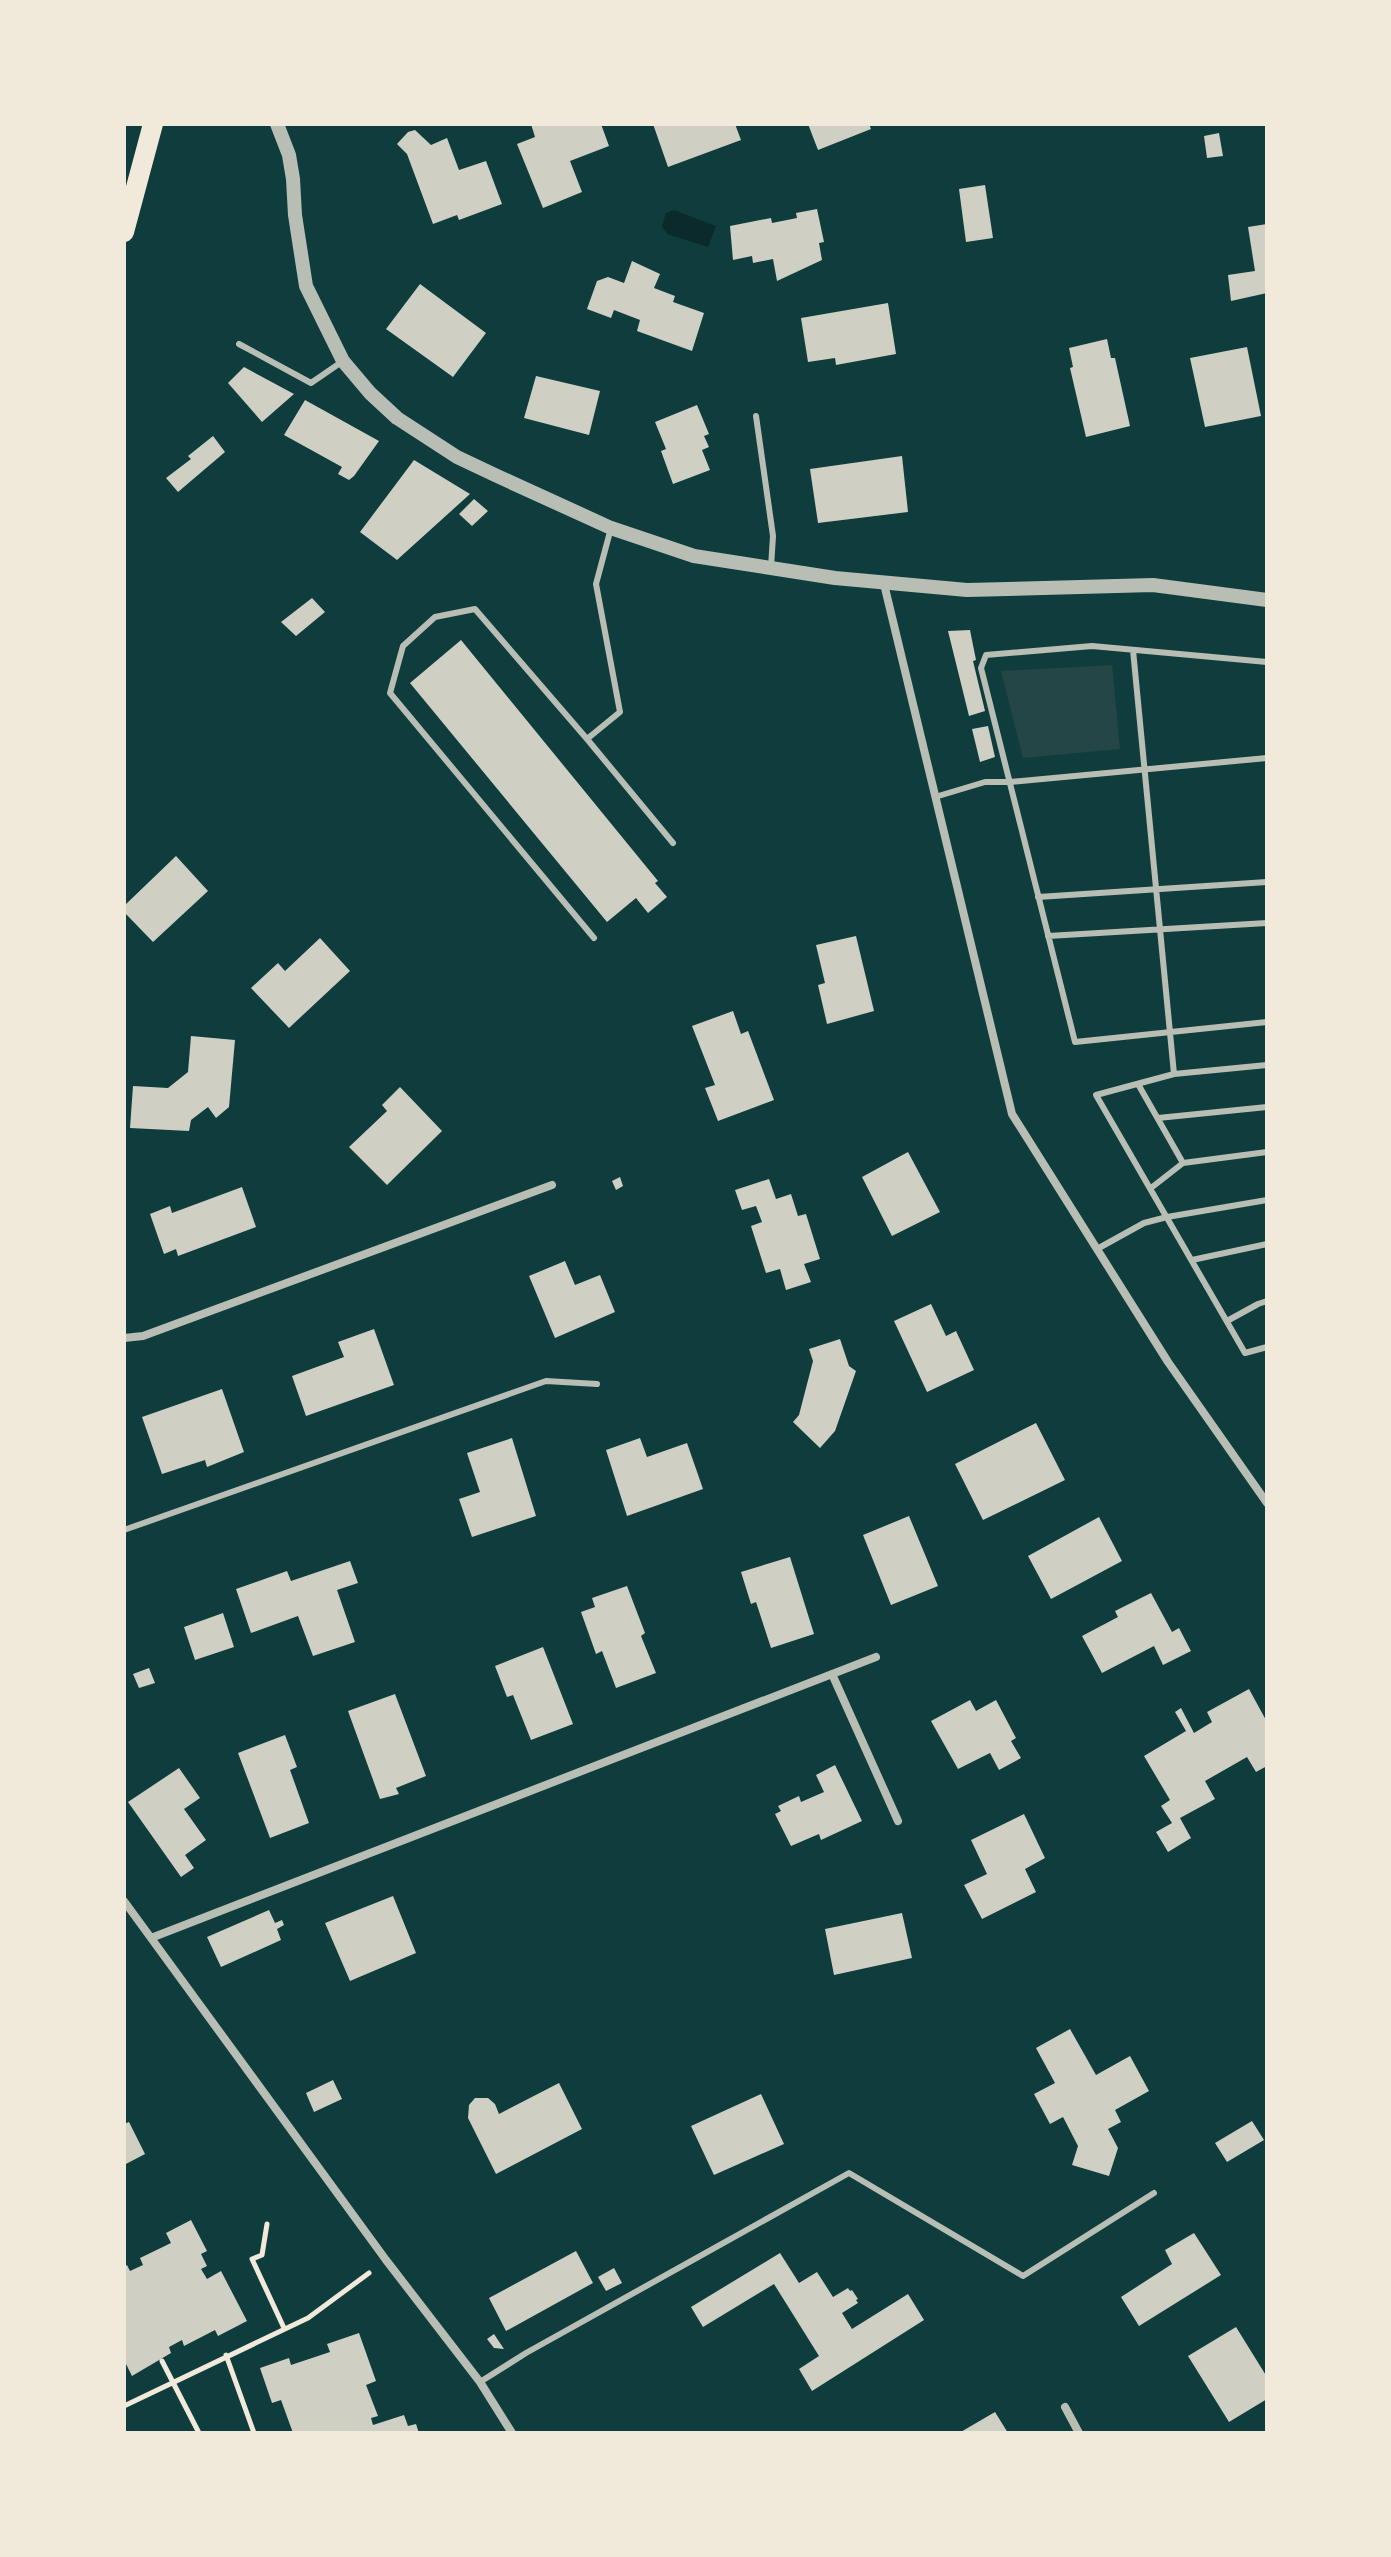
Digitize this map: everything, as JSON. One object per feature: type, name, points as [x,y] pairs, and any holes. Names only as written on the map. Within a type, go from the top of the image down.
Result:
[{"type":"main road","points":[[124,232],[153,124]]},
{"type":"street","points":[[283,126],[306,286],[343,361],[370,393],[397,418],[457,457],[611,528],[694,556],[884,584],[967,590],[1153,585],[1267,600]]},
{"type":"street","points":[[884,584],[1012,1114],[1168,1362],[1267,1503]]},
{"type":"street","points":[[124,1338],[143,1336],[552,1185]]},
{"type":"street","points":[[151,1938],[876,1657]]},
{"type":"street","points":[[832,1674],[898,1821]]},
{"type":"street","points":[[124,1901],[386,2260],[480,2382],[512,2433]]},
{"type":"street","points":[[1065,2407],[1079,2433]]},
{"type":"lane","points":[[239,344],[311,383],[343,361]]},
{"type":"lane","points":[[756,416],[773,536],[771,567]]},
{"type":"lane","points":[[587,739],[620,712],[596,584],[611,528]]},
{"type":"lane","points":[[594,938],[390,693],[403,646],[435,617],[475,609],[673,843]]},
{"type":"lane","points":[[1267,662],[1092,646],[986,655],[981,668],[1075,1042],[1267,1022]]},
{"type":"lane","points":[[1133,650],[1174,1074]]},
{"type":"lane","points":[[935,797],[985,782],[1267,758]]},
{"type":"lane","points":[[1038,897],[1267,882]]},
{"type":"lane","points":[[1048,936],[1267,923]]},
{"type":"lane","points":[[1267,1065],[1174,1074],[1096,1095],[1245,1353],[1267,1347]]},
{"type":"lane","points":[[1138,1084],[1183,1163]]},
{"type":"lane","points":[[1158,1118],[1267,1107]]},
{"type":"lane","points":[[1151,1188],[1183,1163],[1267,1152]]},
{"type":"lane","points":[[1097,1249],[1144,1223],[1267,1200]]},
{"type":"lane","points":[[1192,1260],[1267,1244]]},
{"type":"lane","points":[[1227,1321],[1267,1301]]},
{"type":"lane","points":[[124,1530],[546,1381],[597,1384]]},
{"type":"lane","points":[[480,2382],[526,2353],[849,2173],[1023,2276],[1154,2193]]},
{"type":"path","points":[[267,2224],[262,2255],[252,2259],[284,2328]]},
{"type":"path","points":[[124,2406],[308,2318],[386,2260]]},
{"type":"path","points":[[226,2355],[254,2433]]},
{"type":"path","points":[[162,2361],[199,2433]]},
{"type":"shaded area","points":[[674,210],[716,226],[708,247],[667,234],[662,226],[666,213]]},
{"type":"shaded area","points":[[1112,665],[1120,749],[1023,758],[1001,671]]},
{"type":"building","points":[[531,124],[601,124],[609,146],[570,161],[582,192],[543,208],[517,144],[535,137]]},
{"type":"building","points":[[653,124],[735,124],[741,140],[668,167]]},
{"type":"building","points":[[808,124],[869,124],[871,129],[818,150]]},
{"type":"building","points":[[415,130],[431,145],[447,138],[459,170],[486,161],[502,204],[459,220],[457,215],[433,224],[407,154],[397,144],[408,132]]},
{"type":"building","points":[[1219,133],[1223,156],[1207,158],[1204,136]]},
{"type":"building","points":[[985,185],[993,238],[966,242],[959,189]]},
{"type":"building","points":[[817,209],[824,242],[819,243],[822,260],[777,281],[773,259],[753,263],[752,256],[733,260],[730,226],[771,218],[772,223],[797,218],[796,213]]},
{"type":"building","points":[[1267,224],[1267,293],[1231,301],[1228,275],[1255,271],[1248,227]]},
{"type":"building","points":[[632,261],[660,274],[654,288],[675,296],[673,302],[704,313],[692,351],[637,331],[640,320],[614,310],[611,318],[587,309],[597,281],[608,277],[624,283]]},
{"type":"building","points":[[420,284],[486,333],[453,377],[386,329]]},
{"type":"building","points":[[888,303],[896,354],[836,365],[835,358],[808,362],[801,318]]},
{"type":"building","points":[[1107,339],[1111,358],[1115,358],[1130,426],[1086,437],[1070,368],[1073,367],[1069,348]]},
{"type":"building","points":[[1247,347],[1261,416],[1205,427],[1190,358]]},
{"type":"building","points":[[244,367],[294,394],[262,422],[228,383]]},
{"type":"building","points":[[536,376],[600,391],[589,435],[524,418]]},
{"type":"building","points":[[305,400],[379,441],[349,480],[338,474],[342,467],[284,435]]},
{"type":"building","points":[[697,405],[709,434],[704,436],[709,447],[702,450],[710,470],[673,484],[661,451],[666,449],[655,422]]},
{"type":"building","points":[[213,436],[225,452],[178,492],[166,478],[191,459],[188,456]]},
{"type":"building","points":[[902,456],[908,512],[818,523],[810,469]]},
{"type":"building","points":[[414,460],[470,494],[397,560],[360,532]]},
{"type":"building","points":[[474,499],[488,511],[472,526],[459,514]]},
{"type":"building","points":[[312,598],[325,612],[296,636],[281,622]]},
{"type":"building","points":[[970,630],[976,660],[973,661],[985,711],[969,716],[948,631]]},
{"type":"building","points":[[461,640],[658,881],[655,883],[667,897],[648,913],[636,898],[607,922],[410,683]]},
{"type":"building","points":[[988,726],[995,757],[980,762],[972,729]]},
{"type":"building","points":[[176,856],[208,891],[153,942],[124,912],[124,906]]},
{"type":"building","points":[[856,936],[874,1011],[827,1024],[818,985],[825,983],[816,945]]},
{"type":"building","points":[[320,938],[350,971],[289,1028],[251,988],[278,963],[285,971]]},
{"type":"building","points":[[733,1011],[741,1034],[748,1031],[774,1100],[718,1121],[705,1088],[715,1085],[692,1026]]},
{"type":"building","points":[[191,1036],[235,1040],[229,1107],[216,1118],[208,1107],[191,1120],[189,1131],[130,1128],[133,1086],[168,1088],[188,1072]]},
{"type":"building","points":[[400,1087],[442,1131],[387,1185],[349,1147],[387,1111],[382,1105]]},
{"type":"building","points":[[908,1152],[940,1212],[892,1236],[862,1177]]},
{"type":"building","points":[[620,1177],[623,1186],[616,1190],[612,1181]]},
{"type":"building","points":[[769,1179],[776,1199],[791,1194],[798,1216],[806,1214],[820,1259],[804,1264],[811,1282],[786,1290],[780,1269],[766,1273],[751,1226],[762,1222],[756,1206],[742,1210],[735,1190]]},
{"type":"building","points":[[242,1187],[256,1227],[178,1256],[176,1249],[164,1254],[150,1214],[170,1206],[172,1213]]},
{"type":"building","points":[[565,1261],[575,1285],[600,1275],[615,1312],[555,1338],[529,1276]]},
{"type":"building","points":[[931,1304],[946,1336],[956,1331],[974,1370],[927,1392],[894,1321]]},
{"type":"building","points":[[374,1329],[394,1385],[306,1416],[292,1376],[344,1357],[338,1342]]},
{"type":"building","points":[[840,1339],[849,1366],[856,1371],[835,1431],[820,1448],[793,1422],[799,1415],[813,1361],[809,1349]]},
{"type":"building","points":[[222,1389],[244,1452],[207,1467],[205,1460],[162,1474],[142,1417]]},
{"type":"building","points":[[1036,1423],[1065,1480],[983,1520],[955,1464]]},
{"type":"building","points":[[512,1438],[536,1516],[472,1537],[459,1499],[480,1492],[467,1453]]},
{"type":"building","points":[[640,1438],[647,1457],[687,1443],[703,1489],[627,1516],[606,1450]]},
{"type":"building","points":[[909,1516],[938,1586],[891,1605],[863,1535]]},
{"type":"building","points":[[1099,1517],[1122,1561],[1051,1599],[1028,1556]]},
{"type":"building","points":[[790,1557],[814,1634],[771,1648],[756,1602],[751,1604],[741,1572]]},
{"type":"building","points":[[350,1561],[358,1583],[337,1590],[355,1642],[313,1656],[298,1616],[251,1633],[236,1589],[287,1571],[291,1581]]},
{"type":"building","points":[[627,1586],[645,1633],[641,1636],[656,1673],[616,1688],[602,1651],[596,1654],[581,1612],[595,1607],[592,1598]]},
{"type":"building","points":[[1151,1593],[1172,1632],[1179,1628],[1191,1651],[1163,1665],[1154,1646],[1102,1673],[1082,1636],[1118,1617],[1115,1611]]},
{"type":"building","points":[[223,1613],[234,1647],[195,1660],[184,1627]]},
{"type":"building","points":[[543,1647],[573,1724],[531,1740],[513,1695],[507,1697],[495,1666]]},
{"type":"building","points":[[149,1668],[155,1683],[139,1688],[133,1674]]},
{"type":"building","points":[[1249,1689],[1267,1722],[1267,1766],[1256,1772],[1247,1757],[1205,1781],[1215,1799],[1180,1818],[1191,1838],[1168,1852],[1156,1832],[1172,1823],[1161,1806],[1170,1800],[1144,1756],[1186,1731],[1175,1712],[1181,1708],[1194,1733],[1212,1722],[1207,1712]]},
{"type":"building","points":[[395,1694],[426,1776],[396,1788],[399,1794],[380,1799],[348,1711]]},
{"type":"building","points":[[970,1700],[976,1711],[996,1700],[1016,1738],[1011,1741],[1021,1758],[999,1770],[990,1753],[958,1769],[931,1721]]},
{"type":"building","points":[[285,1735],[297,1767],[290,1770],[309,1823],[270,1838],[238,1753]]},
{"type":"building","points":[[835,1765],[862,1821],[821,1840],[819,1834],[791,1846],[775,1814],[781,1811],[778,1806],[799,1796],[801,1802],[824,1792],[816,1775]]},
{"type":"building","points":[[179,1768],[200,1798],[184,1809],[206,1840],[185,1855],[194,1868],[181,1877],[128,1802]]},
{"type":"building","points":[[1024,1814],[1045,1858],[1025,1869],[1036,1892],[982,1919],[964,1885],[987,1874],[971,1840]]},
{"type":"building","points":[[393,1896],[416,1953],[350,1981],[325,1923]]},
{"type":"building","points":[[269,1910],[275,1923],[282,1920],[284,1925],[277,1929],[281,1940],[221,1967],[207,1937]]},
{"type":"building","points":[[902,1913],[912,1958],[834,1975],[825,1929]]},
{"type":"building","points":[[1070,2029],[1096,2075],[1130,2056],[1149,2091],[1115,2110],[1121,2122],[1108,2129],[1118,2148],[1109,2176],[1072,2165],[1078,2146],[1063,2117],[1050,2124],[1034,2094],[1055,2083],[1036,2048]]},
{"type":"building","points":[[333,2080],[342,2099],[314,2112],[306,2093]]},
{"type":"building","points":[[559,2083],[582,2129],[496,2174],[468,2118],[469,2105],[475,2098],[488,2098],[499,2114]]},
{"type":"building","points":[[761,2094],[784,2144],[714,2175],[691,2126]]},
{"type":"building","points":[[1252,2121],[1264,2140],[1227,2162],[1215,2143]]},
{"type":"building","points":[[129,2122],[145,2154],[124,2165],[124,2124]]},
{"type":"building","points":[[191,2220],[207,2251],[201,2254],[207,2266],[201,2269],[207,2279],[221,2271],[247,2321],[218,2336],[215,2330],[184,2346],[182,2340],[169,2347],[171,2353],[132,2376],[126,2364],[124,2366],[124,2267],[127,2265],[130,2271],[143,2265],[140,2258],[171,2243],[166,2233]]},
{"type":"building","points":[[1194,2233],[1221,2275],[1139,2326],[1121,2297],[1172,2264],[1165,2250]]},
{"type":"building","points":[[576,2251],[593,2283],[506,2331],[489,2298]]},
{"type":"building","points":[[780,2253],[799,2283],[817,2272],[833,2297],[848,2288],[852,2290],[858,2303],[842,2313],[852,2329],[908,2294],[924,2320],[812,2391],[799,2369],[819,2356],[774,2284],[703,2327],[691,2307]]},
{"type":"building","points":[[614,2268],[622,2283],[606,2291],[598,2277]]},
{"type":"building","points":[[1236,2327],[1267,2377],[1267,2399],[1229,2422],[1188,2356]]},
{"type":"building","points":[[359,2333],[376,2381],[366,2385],[378,2416],[371,2418],[373,2425],[404,2415],[408,2426],[416,2424],[419,2433],[293,2433],[281,2400],[272,2403],[260,2368],[289,2358],[291,2365],[330,2352],[327,2344]]},
{"type":"building","points":[[494,2334],[504,2349],[494,2348],[487,2339]]},
{"type":"building","points":[[995,2412],[1008,2433],[959,2433]]}]
